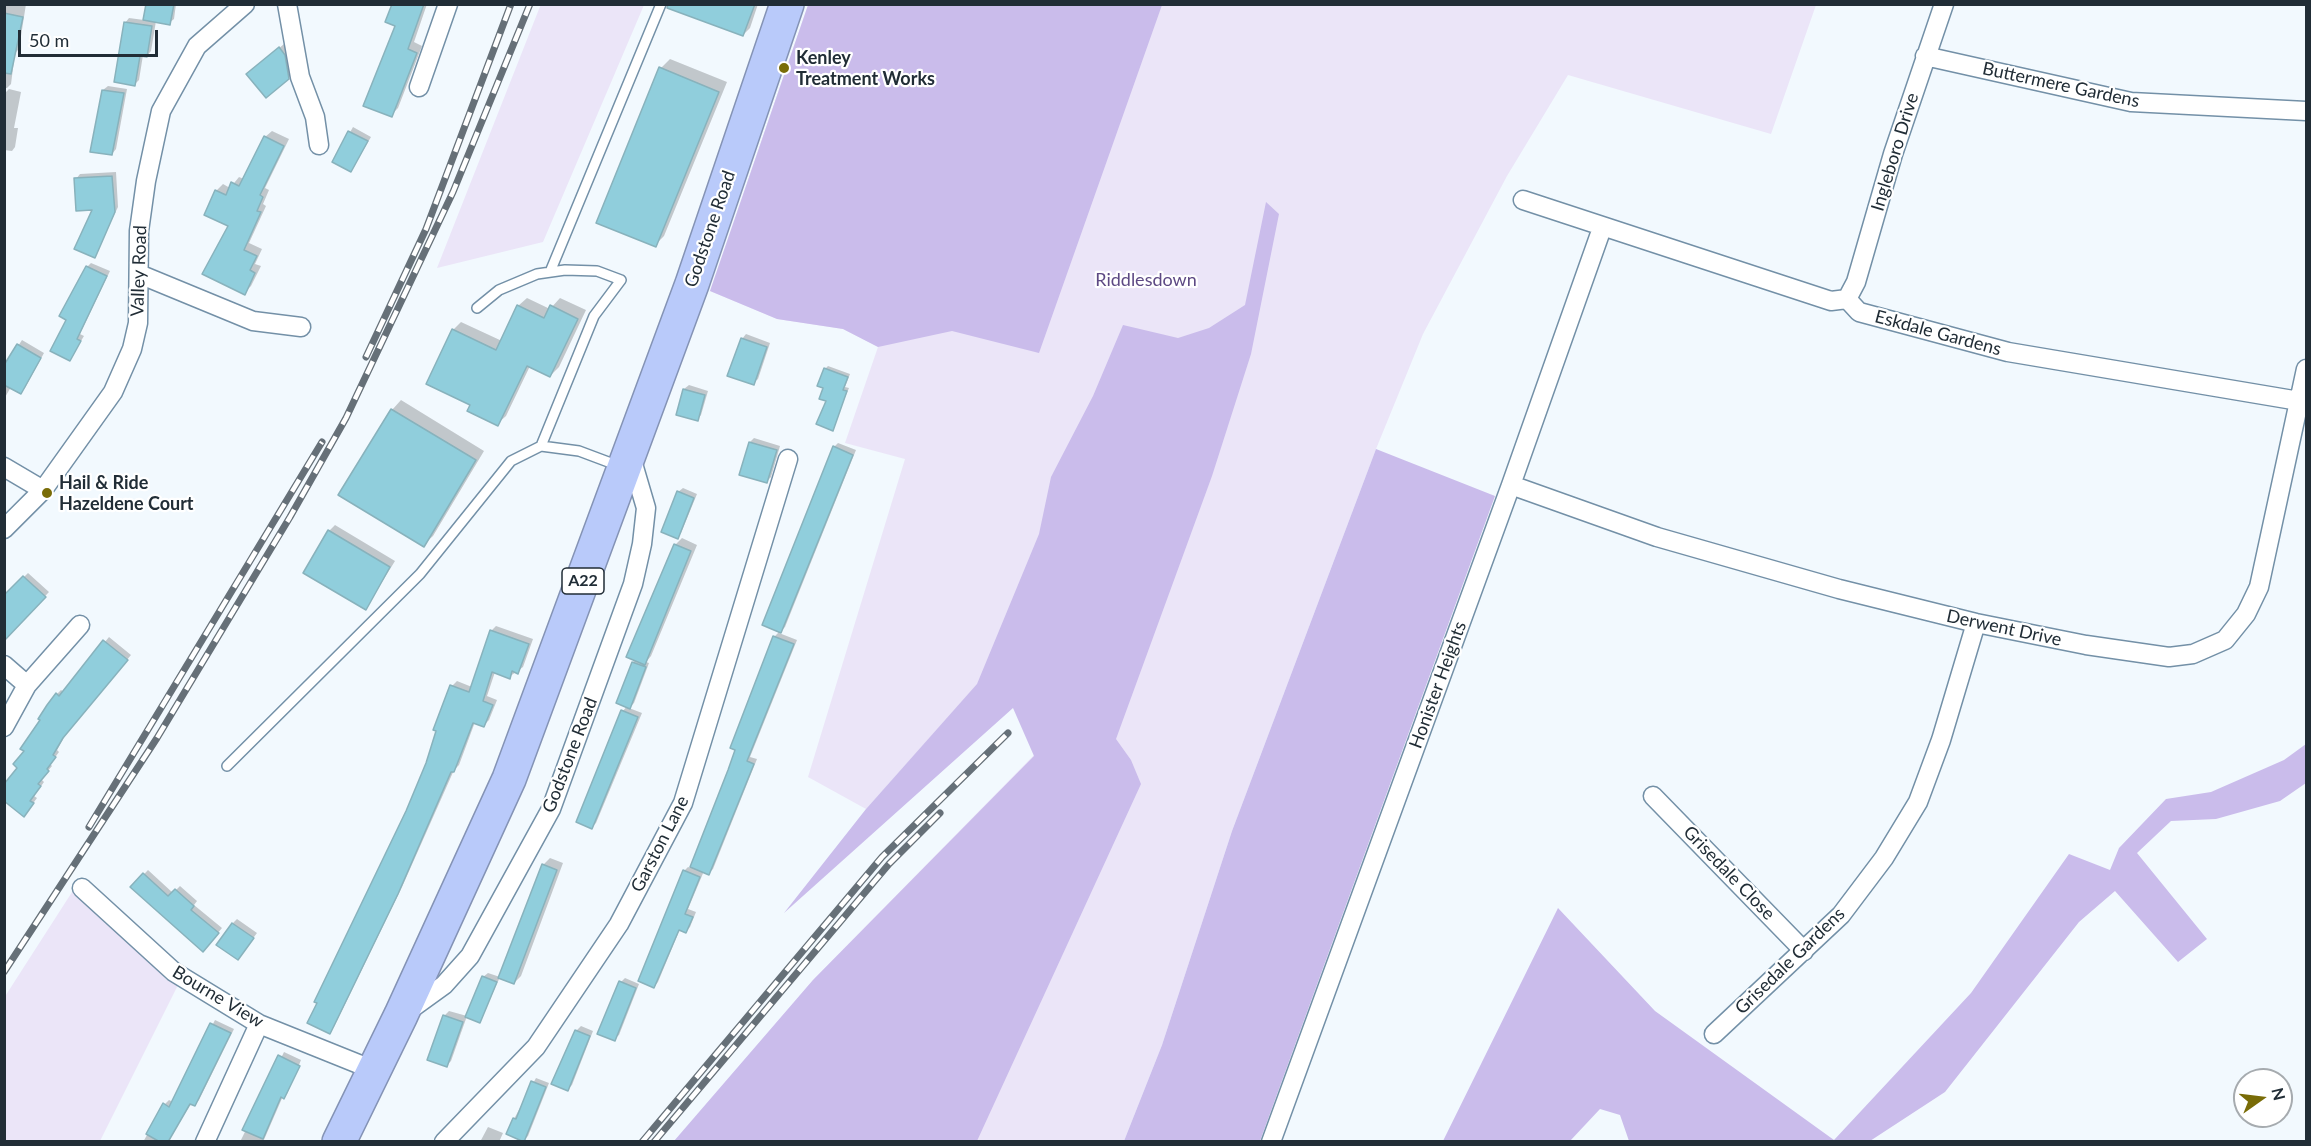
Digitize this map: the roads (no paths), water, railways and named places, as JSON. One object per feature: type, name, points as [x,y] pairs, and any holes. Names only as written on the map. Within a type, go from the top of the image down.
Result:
[{"type":"highway","name":"Godstone Road","points":[[339,1142],[401,1015],[509,779],[692,284],[787,4]]},
{"type":"street","name":"Valley Road","points":[[4,529],[43,490],[112,392],[132,349],[138,323],[139,231],[144,191],[161,111],[197,46],[245,4]]},
{"type":"street","points":[[286,4],[300,76],[315,117],[319,145]]},
{"type":"street","points":[[419,87],[448,4]]},
{"type":"street","name":"Ingleboro Drive","points":[[1847,299],[1856,282],[1925,56],[1944,4]]},
{"type":"street","name":"Buttermere Gardens","points":[[1925,56],[2131,102],[2307,111]]},
{"type":"street","points":[[1524,200],[1602,228],[1831,301],[1847,299]]},
{"type":"street","name":"Honister Heights","points":[[1271,1142],[1511,485],[1602,228]]},
{"type":"street","points":[[139,274],[253,321],[301,327]]},
{"type":"street","name":"Eskdale Gardens","points":[[1847,299],[1858,312],[2008,352],[2299,401]]},
{"type":"street","name":"Derwent Drive","points":[[1511,485],[1657,537],[1839,589],[1976,623],[2086,645],[2169,657],[2193,654],[2225,640],[2246,614],[2259,587],[2307,369]]},
{"type":"street","name":"Garston Lane","points":[[444,1142],[536,1047],[619,924],[682,804],[788,459]]},
{"type":"street","name":"Godstone Road","points":[[401,1015],[444,985],[470,956],[551,809],[633,584],[642,543],[646,508],[627,461]]},
{"type":"street","points":[[4,467],[43,490]]},
{"type":"street","name":"Grisedale Gardens","points":[[1714,1034],[1841,915],[1884,858],[1918,802],[1941,740],[1976,623]]},
{"type":"street","points":[[4,727],[27,685],[80,625]]},
{"type":"street","points":[[4,665],[27,685]]},
{"type":"street","name":"Grisedale Close","points":[[1653,796],[1804,951]]},
{"type":"street","name":"Bourne View","points":[[82,888],[174,972],[259,1024],[366,1067],[371,1077]]},
{"type":"street","points":[[205,1142],[259,1024]]},
{"type":"lane","points":[[550,272],[661,4]]},
{"type":"lane","points":[[477,308],[499,290],[537,274],[597,271],[621,280],[594,316],[541,446]]},
{"type":"lane","points":[[227,766],[420,574],[511,461],[541,446],[627,461]]},
{"type":"railway","points":[[366,357],[426,229],[511,4]]},
{"type":"railway","points":[[4,972],[157,738],[290,517],[346,418],[453,192],[530,4]]},
{"type":"railway","points":[[89,827],[322,442]]},
{"type":"railway","points":[[642,1142],[882,857],[1008,733]]},
{"type":"railway","points":[[654,1142],[889,864],[940,813]]},
{"type":"place","name":"Kenley Treatment Works","points":[[784,68]]},
{"type":"place","name":"Hail & Ride Hazeldene Court","points":[[47,493]]},
{"type":"park label","name":"Riddlesdown","points":[[1146,280]]}]
